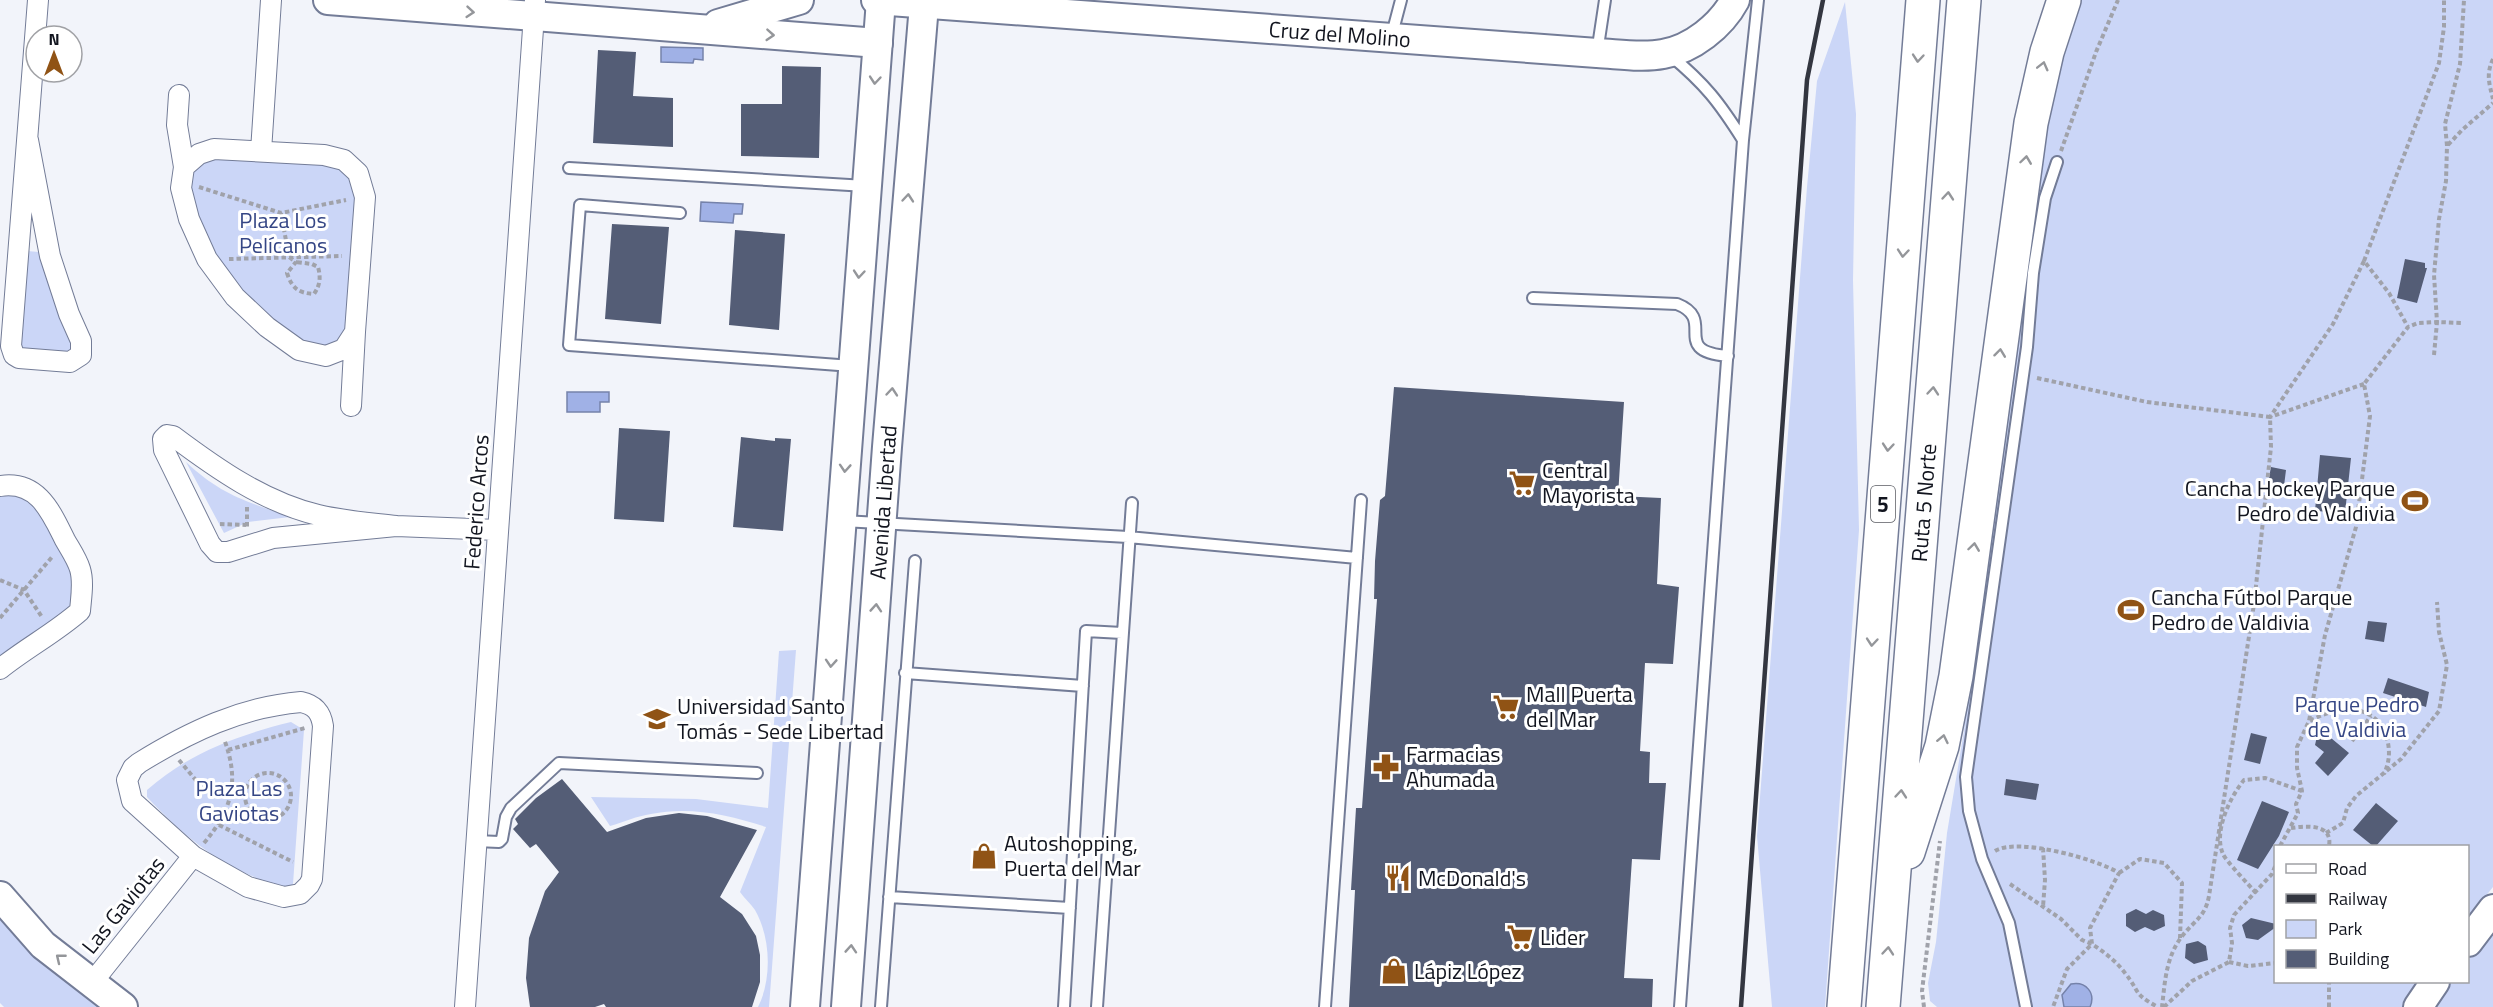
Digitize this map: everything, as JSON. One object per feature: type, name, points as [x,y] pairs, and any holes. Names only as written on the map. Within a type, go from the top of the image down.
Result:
[{"type":"highway","name":"Ruta 5 Norte","points":[[1844,1007],[1923,0]]},
{"type":"highway","name":"Ruta 5 Norte","points":[[1883,1007],[1964,0]]},
{"type":"highway","points":[[1893,894],[1942,746],[1956,676],[2031,123],[2047,52],[2064,0]]},
{"type":"street","points":[[28,140],[50,256],[69,314],[81,341],[81,355],[70,362],[19,358],[12,351],[38,0]]},
{"type":"street","points":[[261,151],[271,0]]},
{"type":"street","points":[[328,0],[535,8],[692,29],[878,43]]},
{"type":"street","points":[[692,29],[730,22],[799,0]]},
{"type":"street","name":"Cruz del Molino","points":[[876,0],[1597,53],[1661,55],[1699,39],[1717,23],[1735,0]]},
{"type":"street","name":"Avenida Libertad","points":[[805,1007],[881,0]]},
{"type":"street","name":"Avenida Libertad","points":[[846,1007],[882,523],[925,2]]},
{"type":"street","name":"Federico Arcos","points":[[465,1007],[535,8]]},
{"type":"street","points":[[179,95],[177,125],[183,174],[181,188],[189,219],[207,259],[235,297],[267,327],[299,350],[326,356],[344,349],[354,332]]},
{"type":"street","points":[[183,174],[199,154],[214,149],[324,155],[344,160],[358,173],[365,197],[354,332],[351,406]]},
{"type":"street","points":[[396,526],[273,538],[228,552],[217,552],[210,544],[164,450],[163,440],[167,435],[173,436],[215,467],[247,486],[316,515],[396,526],[498,530]]},
{"type":"street","points":[[0,486],[11,484],[34,492],[48,507],[80,570],[82,592],[80,611],[0,669]]},
{"type":"street","name":"Las Gaviotas","points":[[301,702],[316,708],[323,723],[312,872],[309,885],[295,897],[284,897],[248,887],[193,856],[132,801],[129,794],[127,780],[133,768],[183,736],[242,712],[301,702]]},
{"type":"street","name":"Las Gaviotas","points":[[91,984],[193,856]]},
{"type":"street","points":[[0,896],[44,945],[123,1007]]},
{"type":"street","points":[[2469,941],[2493,909]]},
{"type":"street","points":[[2418,1007],[2434,983]]},
{"type":"lane","points":[[1392,38],[1401,0]]},
{"type":"lane","points":[[1597,53],[1605,0]]},
{"type":"lane","points":[[1680,1007],[1743,140],[1758,0]]},
{"type":"lane","points":[[1667,53],[1699,79],[1721,104],[1743,140]]},
{"type":"lane","points":[[2026,1007],[2008,923],[1982,859],[1969,812],[1966,777],[2027,347],[2033,273],[2044,209],[2058,162]]},
{"type":"lane","points":[[569,168],[866,186]]},
{"type":"lane","points":[[680,213],[580,205],[570,345],[852,366]]},
{"type":"lane","points":[[1533,298],[1677,304],[1689,309],[1695,320],[1696,341],[1700,350],[1710,354],[1728,356]]},
{"type":"lane","points":[[1325,1007],[1361,500]]},
{"type":"lane","points":[[1097,1007],[1132,503]]},
{"type":"lane","points":[[841,521],[1128,537],[1357,558]]},
{"type":"lane","points":[[881,1007],[915,561]]},
{"type":"lane","points":[[1064,1007],[1086,631],[1122,633]]},
{"type":"lane","points":[[905,673],[1083,686]]},
{"type":"lane","points":[[476,841],[499,842],[502,839],[506,817],[511,808],[559,763],[757,773]]},
{"type":"lane","points":[[889,897],[1070,908]]},
{"type":"path","points":[[2058,162],[2096,52],[2118,0]]},
{"type":"path","points":[[2162,1007],[2166,971],[2180,940],[2203,915],[2209,896],[2254,604],[2271,447],[2270,417],[2333,324],[2364,261],[2439,63],[2444,27],[2444,0]]},
{"type":"path","points":[[2434,355],[2437,322],[2434,275],[2439,219],[2446,182],[2445,124],[2460,64],[2464,0]]},
{"type":"path","points":[[2493,59],[2488,69],[2493,99]]},
{"type":"path","points":[[2447,146],[2493,103]]},
{"type":"path","points":[[183,174],[281,213],[365,197]]},
{"type":"path","points":[[281,213],[289,257],[296,262],[318,267],[321,276],[320,286],[315,294],[304,294],[292,287],[287,273],[296,262]]},
{"type":"path","points":[[207,259],[360,256]]},
{"type":"path","points":[[2364,261],[2389,293],[2408,327]]},
{"type":"path","points":[[2022,375],[2147,402],[2270,417],[2364,384],[2408,327],[2418,323],[2462,323]]},
{"type":"path","points":[[2280,845],[2298,813],[2296,804],[2302,791],[2297,768],[2297,747],[2309,721],[2325,635],[2356,527],[2370,416],[2364,384]]},
{"type":"path","points":[[247,486],[247,545]]},
{"type":"path","points":[[0,618],[65,541]]},
{"type":"path","points":[[0,580],[24,590],[52,633]]},
{"type":"path","points":[[2326,832],[2343,823],[2347,808],[2356,796],[2401,759],[2439,711],[2447,665],[2439,632],[2437,603]]},
{"type":"path","points":[[2309,721],[2323,713],[2343,709],[2365,712],[2378,720],[2386,734],[2389,750],[2389,764],[2383,775]]},
{"type":"path","points":[[2352,741],[2371,716]]},
{"type":"path","points":[[193,856],[219,825],[232,794],[232,772],[228,750],[217,722]]},
{"type":"path","points":[[228,750],[323,723]]},
{"type":"path","points":[[166,746],[205,791],[244,795]]},
{"type":"path","points":[[263,773],[271,773],[284,779],[289,785],[292,798],[286,812],[267,820],[254,815],[249,810],[244,795],[250,781],[263,773]]},
{"type":"path","points":[[2256,893],[2223,855],[2220,833],[2235,791],[2244,780],[2265,778],[2302,791]]},
{"type":"path","points":[[219,825],[312,872]]},
{"type":"path","points":[[2291,828],[2306,825],[2320,828],[2326,832],[2329,845]]},
{"type":"path","points":[[2119,873],[2109,867],[2043,848],[2003,846],[1982,859],[2003,879],[2061,919],[2082,940],[2107,954],[2126,973],[2139,997],[2162,1007]]},
{"type":"path","points":[[2043,848],[2045,880],[2043,907]]},
{"type":"path","points":[[2092,944],[2090,927],[2119,873],[2140,859],[2164,863],[2182,883],[2180,940]]},
{"type":"path","points":[[2229,962],[2232,943],[2230,928],[2234,915],[2256,893],[2274,869]]},
{"type":"path","points":[[2053,1007],[2067,969],[2092,944]]},
{"type":"path","points":[[2162,1007],[2192,981],[2229,962],[2248,966],[2274,963]]},
{"type":"path","points":[[2329,983],[2329,1007]]},
{"type":"green space","name":"Parque Pedro de Valdivia","points":[[2078,0],[2493,0],[2493,887],[2469,917],[2469,845],[2274,845],[2274,983],[2418,983],[2404,1007],[1937,1007],[1930,1001],[1928,983],[1936,942],[1947,833],[1964,731],[1988,536],[2057,61]]},
{"type":"green space","points":[[1845,2],[1856,114],[1853,280],[1859,530],[1825,1007],[1772,1007],[1757,836],[1817,81]]},
{"type":"green space","name":"Plaza Los Pelícanos","points":[[202,159],[323,160],[353,176],[359,197],[349,331],[340,344],[326,350],[301,345],[271,323],[213,260],[194,217],[189,170]]},
{"type":"green space","points":[[27,251],[39,252],[44,257],[74,338],[70,355],[18,348]]},
{"type":"green space","points":[[186,462],[223,490],[290,517],[248,522],[224,533]]},
{"type":"green space","points":[[0,492],[31,497],[75,572],[75,609],[0,662]]},
{"type":"green space","points":[[796,650],[769,1007],[758,1007],[766,984],[767,946],[755,910],[740,892],[766,827],[695,811],[646,815],[610,826],[591,797],[696,799],[768,808],[779,651]]},
{"type":"green space","name":"Plaza Las Gaviotas","points":[[291,722],[304,730],[293,884],[287,889],[245,873],[210,853],[178,828],[147,797],[147,790],[180,766],[215,747],[233,739]]},
{"type":"green space","points":[[0,918],[48,966],[103,1007],[4,1007],[0,1003]]},
{"type":"green space","points":[[2493,923],[2493,1007],[2428,1007],[2445,983],[2469,983],[2469,954]]},
{"type":"shaded area","points":[[661,47],[703,48],[703,60],[694,59],[693,63],[661,62]]},
{"type":"shaded area","points":[[701,202],[743,204],[742,214],[734,214],[733,223],[700,221]]},
{"type":"shaded area","points":[[567,392],[609,392],[609,402],[600,402],[600,412],[567,412]]},
{"type":"shaded area","points":[[2071,984],[2081,984],[2088,989],[2092,997],[2090,1007],[2064,1007],[2062,995]]},
{"type":"building","points":[[598,50],[636,52],[633,96],[673,98],[673,147],[593,143]]},
{"type":"building","points":[[782,66],[821,67],[819,158],[741,156],[741,104],[782,104]]},
{"type":"building","points":[[612,224],[669,227],[661,324],[605,319]]},
{"type":"building","points":[[735,230],[785,234],[779,330],[729,325]]},
{"type":"building","points":[[2405,259],[2425,263],[2425,268],[2427,268],[2417,303],[2397,298]]},
{"type":"building","name":"Mall Puerta del Mar","points":[[1394,387],[1624,402],[1618,496],[1661,498],[1657,584],[1679,587],[1673,664],[1645,663],[1640,751],[1650,752],[1649,783],[1666,783],[1660,860],[1632,859],[1624,978],[1653,979],[1652,1007],[1349,1007],[1355,890],[1351,890],[1356,808],[1362,808],[1377,599],[1374,599],[1375,561],[1380,500],[1385,496]]},
{"type":"building","points":[[619,428],[670,431],[664,522],[614,519]]},
{"type":"building","points":[[741,437],[775,441],[775,438],[791,439],[783,531],[733,527]]},
{"type":"building","points":[[2320,455],[2351,458],[2345,513],[2315,511]]},
{"type":"building","points":[[2271,467],[2286,470],[2284,486],[2268,483]]},
{"type":"building","points":[[2368,621],[2387,623],[2384,642],[2365,639]]},
{"type":"building","points":[[2388,678],[2429,692],[2426,707],[2383,693]]},
{"type":"building","points":[[2319,728],[2349,753],[2328,776],[2315,763],[2324,752],[2315,745]]},
{"type":"building","points":[[2251,733],[2267,737],[2260,764],[2244,760]]},
{"type":"building","points":[[562,779],[607,832],[646,818],[679,813],[707,816],[757,830],[720,897],[742,914],[756,936],[760,955],[760,982],[752,1007],[606,1007],[604,1004],[595,1007],[530,1007],[526,978],[529,938],[545,891],[559,872],[536,844],[530,848],[513,829],[518,824],[515,819],[536,798]]},
{"type":"building","points":[[2006,779],[2039,784],[2036,800],[2004,795]]},
{"type":"building","points":[[2262,801],[2289,812],[2279,836],[2258,869],[2237,860]]},
{"type":"building","points":[[2376,803],[2398,821],[2377,845],[2372,845],[2353,830]]},
{"type":"building","points":[[2136,909],[2146,914],[2153,910],[2164,915],[2165,926],[2154,931],[2145,927],[2135,932],[2126,926],[2126,914]]},
{"type":"building","points":[[2251,918],[2274,924],[2274,928],[2258,940],[2246,938],[2242,925]]},
{"type":"building","points":[[2198,941],[2206,946],[2208,960],[2194,964],[2185,958],[2186,944]]},
{"type":"railway","points":[[1741,1007],[1807,80],[1823,0]]},
{"type":"place","name":"Central Mayorista","points":[[1522,483]]},
{"type":"place","name":"Cancha Hockey Parque Pedro de Valdivia","points":[[2415,501]]},
{"type":"place","name":"Cancha Fútbol Parque Pedro de Valdivia","points":[[2131,610]]},
{"type":"place","name":"Mall Puerta del Mar","points":[[1506,707]]},
{"type":"place","name":"Universidad Santo Tomás - Sede Libertad","points":[[657,719]]},
{"type":"place","name":"Farmacias Ahumada","points":[[1386,767]]},
{"type":"place","name":"Autoshopping, Puerta del Mar","points":[[984,856]]},
{"type":"place","name":"McDonald's","points":[[1398,878]]},
{"type":"place","name":"Lider","points":[[1520,937]]},
{"type":"place","name":"Lápiz López","points":[[1394,971]]}]
